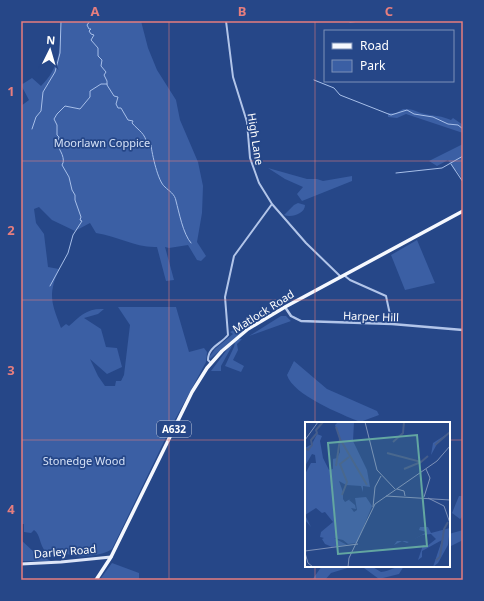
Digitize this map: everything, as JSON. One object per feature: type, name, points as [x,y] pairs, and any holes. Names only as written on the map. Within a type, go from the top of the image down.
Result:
[{"type":"main road","name":"Matlock Road","points":[[96,580],[111,557],[192,392],[211,363],[234,339],[285,307],[463,211]]},
{"type":"main road","name":"Darley Road","points":[[21,564],[111,557]]},
{"type":"street","name":"High Lane","points":[[226,21],[233,77],[247,122],[251,164],[259,183],[272,204],[306,243],[342,276],[386,296],[392,324]]},
{"type":"street","points":[[211,363],[208,360],[208,355],[212,348],[228,335],[225,296],[234,256],[272,204]]},
{"type":"street","name":"Harper Hill","points":[[285,307],[291,316],[300,322],[392,324],[463,330]]},
{"type":"green space","points":[[61,21],[141,21],[148,48],[157,70],[176,100],[180,120],[198,162],[203,186],[202,213],[197,242],[206,256],[201,261],[197,260],[188,245],[169,248],[165,247],[174,280],[166,281],[157,247],[141,246],[96,233],[90,223],[75,231],[52,220],[39,207],[34,209],[36,223],[44,234],[48,267],[59,269],[53,286],[52,298],[61,328],[66,324],[69,326],[88,311],[104,309],[98,314],[84,318],[101,329],[106,347],[117,348],[122,367],[107,374],[90,359],[98,376],[105,386],[115,386],[116,381],[121,381],[124,375],[130,325],[118,307],[176,307],[189,352],[204,348],[207,352],[206,362],[171,427],[112,549],[100,554],[84,556],[66,554],[51,556],[42,546],[36,532],[34,530],[31,533],[24,532],[24,524],[21,524],[21,106],[29,100],[21,85],[32,78],[41,86],[52,72],[56,64],[60,48]]},
{"type":"green space","points":[[403,109],[413,110],[451,120],[453,118],[463,125],[463,133],[406,114],[397,118],[388,117],[388,113],[396,113]]},
{"type":"green space","points":[[463,144],[463,180],[448,160],[437,166],[429,161]]},
{"type":"green space","points":[[268,168],[307,179],[317,179],[323,181],[352,176],[352,181],[302,201],[297,194],[303,187],[285,179]]},
{"type":"green space","points":[[298,203],[305,205],[303,211],[294,216],[284,215],[294,205]]},
{"type":"green space","points":[[417,240],[435,283],[405,290],[391,255]]},
{"type":"green space","points":[[281,316],[286,316],[291,321],[249,336]]},
{"type":"green space","points":[[249,322],[251,324],[210,359],[210,356],[215,349],[233,334],[230,332]]},
{"type":"green space","points":[[238,339],[242,339],[237,344],[238,350],[233,360],[244,366],[241,372],[225,366],[235,342]]},
{"type":"green space","points":[[232,346],[221,366],[221,371],[211,371],[229,347]]},
{"type":"green space","points":[[294,361],[327,389],[377,411],[379,415],[360,422],[330,409],[308,397],[298,390],[287,375]]},
{"type":"green space","points":[[459,496],[463,496],[463,516],[460,519],[452,513]]},
{"type":"green space","points":[[463,530],[463,540],[450,546],[450,534]]},
{"type":"green space","points":[[21,540],[35,553],[51,561],[21,561]]},
{"type":"green space","points":[[112,563],[139,573],[139,580],[107,580],[101,578]]},
{"type":"green space","points":[[321,567],[351,567],[331,573],[325,580],[312,580]]},
{"type":"green space","points":[[360,567],[373,567],[381,572],[403,567],[399,574],[379,579],[364,568]]},
{"type":"waterway","points":[[32,129],[36,117],[41,111],[43,92],[55,72],[60,53],[61,21]]},
{"type":"waterway","points":[[90,21],[87,25],[89,29],[91,29],[89,31],[91,34],[94,35],[91,40],[98,48],[98,56],[102,60],[101,66],[106,72],[104,75],[107,85],[114,96],[118,97],[116,104],[118,108],[121,108],[128,120],[133,121],[132,123],[143,135],[147,144],[151,145],[160,180],[174,196],[184,229],[191,243]]},
{"type":"waterway","points":[[350,22],[361,21]]},
{"type":"waterway","points":[[314,80],[334,88],[340,95],[391,115],[407,110],[414,114],[433,117],[448,124],[458,125],[463,129]]},
{"type":"waterway","points":[[50,286],[68,253],[73,235],[82,221],[80,220],[81,217],[69,177],[62,165],[63,157],[57,145],[59,137],[57,135],[57,125],[54,119],[65,106],[80,109],[90,97],[90,91],[101,84],[107,84]]},
{"type":"waterway","points":[[396,173],[442,168],[463,156]]},
{"type":"waterway","points":[[451,164],[463,182]]},
{"type":"park label","name":"Moorlawn Coppice","points":[[102,142]]},
{"type":"park label","name":"Stonedge Wood","points":[[84,460]]}]
